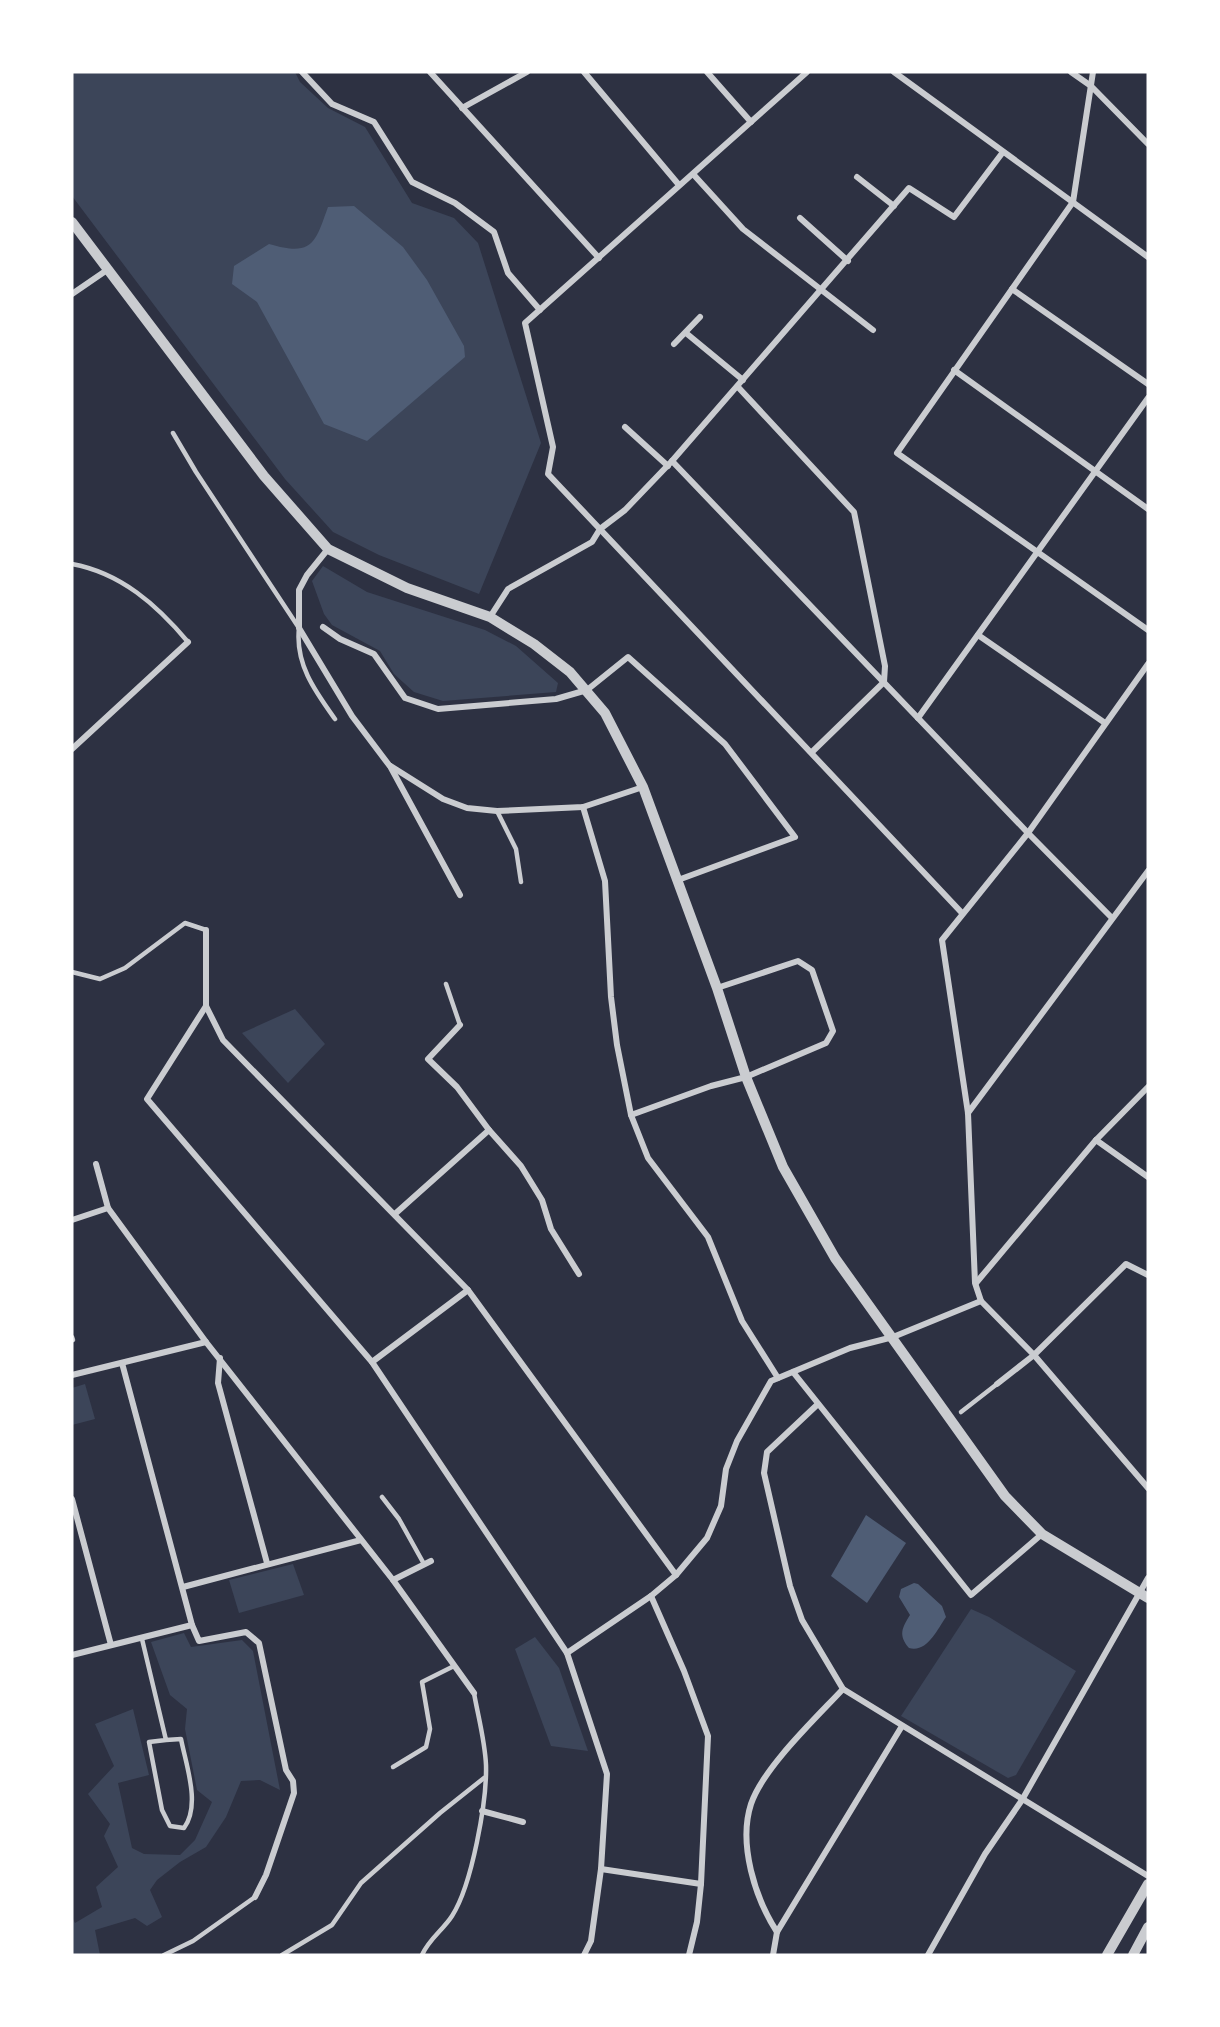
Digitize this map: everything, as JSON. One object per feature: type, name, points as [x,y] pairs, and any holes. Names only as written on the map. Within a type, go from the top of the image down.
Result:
[{"type":"street","points":[[302,72],[332,104],[374,122],[412,182],[455,203],[494,232],[508,273],[540,310]]},
{"type":"street","points":[[430,72],[599,258]]},
{"type":"street","points":[[462,108],[526,72]]},
{"type":"street","points":[[584,72],[679,185]]},
{"type":"street","points":[[707,72],[751,122]]},
{"type":"street","points":[[807,72],[525,323],[553,447],[548,474],[962,913]]},
{"type":"street","points":[[894,72],[1148,257]]},
{"type":"street","points":[[1071,72],[1091,86],[1148,144]]},
{"type":"street","points":[[1093,72],[1073,202],[897,453],[1148,630]]},
{"type":"street","points":[[490,617],[508,589],[592,542],[600,529],[625,510],[670,464],[909,188],[954,217],[1003,152]]},
{"type":"street","points":[[693,174],[743,229],[873,330]]},
{"type":"street","points":[[857,177],[894,206]]},
{"type":"street","points":[[800,218],[848,261]]},
{"type":"street","points":[[72,222],[264,476],[328,549],[407,588],[490,617],[534,644],[570,672],[587,690],[618,734],[643,787],[717,988],[746,1077],[783,1167],[809,1217],[1005,1497],[1042,1534],[1144,1595]]},
{"type":"street","points":[[72,294],[107,270]]},
{"type":"street","points":[[1012,289],[1148,384]]},
{"type":"street","points":[[674,344],[700,317]]},
{"type":"street","points":[[686,333],[743,380]]},
{"type":"street","points":[[954,370],[1148,509]]},
{"type":"street","points":[[738,387],[854,512],[885,666],[884,682],[812,752]]},
{"type":"street","points":[[918,718],[1148,398]]},
{"type":"street","points":[[625,427],[670,464],[1112,918]]},
{"type":"street","points":[[328,549],[307,575],[299,590],[299,628],[352,716],[389,765],[460,895]]},
{"type":"street","points":[[323,627],[340,639],[374,654],[405,698],[438,709],[556,699],[587,690],[628,657],[725,744],[795,837],[678,880]]},
{"type":"street","points":[[978,635],[1105,723]]},
{"type":"street","points":[[72,749],[188,642]]},
{"type":"street","points":[[1148,664],[1028,833],[942,940],[968,1113],[975,1283],[981,1301],[1034,1354],[1148,1488]]},
{"type":"street","points":[[389,765],[443,799],[467,808],[497,811],[584,807],[643,787]]},
{"type":"street","points":[[584,807],[605,881],[611,997],[617,1045],[632,1115],[648,1158],[708,1237],[742,1321],[778,1378]]},
{"type":"street","points":[[968,1113],[1148,871]]},
{"type":"street","points":[[206,930],[206,1006],[223,1040],[286,1107],[396,1213],[468,1290],[676,1575]]},
{"type":"street","points":[[632,1115],[711,1086],[746,1077],[826,1043],[833,1031],[812,970],[798,961],[717,988]]},
{"type":"street","points":[[206,1006],[147,1099],[372,1362],[567,1653],[607,1774],[601,1869],[591,1941],[584,1955]]},
{"type":"street","points":[[459,1025],[428,1059],[457,1087],[489,1130],[521,1166],[542,1200],[551,1229],[579,1274]]},
{"type":"street","points":[[975,1283],[1096,1140],[1148,1087]]},
{"type":"street","points":[[396,1213],[489,1130]]},
{"type":"street","points":[[1096,1140],[1148,1178]]},
{"type":"street","points":[[96,1164],[108,1208],[206,1342],[393,1580],[474,1693]]},
{"type":"street","points":[[72,1220],[108,1208]]},
{"type":"street","points":[[997,1384],[1034,1354],[1125,1264],[1148,1275]]},
{"type":"street","points":[[372,1362],[468,1290]]},
{"type":"street","points":[[567,1653],[651,1596],[676,1575],[707,1538],[721,1506],[726,1469],[737,1441],[771,1381],[850,1348],[893,1337],[981,1301]]},
{"type":"street","points":[[72,1375],[206,1342]]},
{"type":"street","points":[[220,1358],[218,1383],[267,1563]]},
{"type":"street","points":[[122,1363],[192,1625],[200,1641],[246,1632],[259,1643],[286,1770],[293,1781],[294,1793],[266,1875],[255,1897]]},
{"type":"street","points":[[793,1372],[971,1595],[1042,1534]]},
{"type":"street","points":[[818,1404],[766,1452],[764,1473],[790,1586],[802,1620],[843,1689],[1148,1876]]},
{"type":"street","points":[[72,1499],[111,1646]]},
{"type":"street","points":[[183,1587],[361,1540]]},
{"type":"street","points":[[393,1580],[431,1561]]},
{"type":"street","points":[[928,1955],[985,1854],[1022,1800],[1144,1595],[1148,1578]]},
{"type":"street","points":[[651,1596],[684,1671],[708,1736],[701,1884],[697,1922],[689,1955]]},
{"type":"street","points":[[72,1655],[192,1625]]},
{"type":"street","points":[[777,1932],[762,1909],[751,1874],[748,1836],[750,1806],[759,1786],[843,1689]]},
{"type":"street","points":[[773,1955],[777,1932],[902,1726]]},
{"type":"street","points":[[482,1811],[524,1822]]},
{"type":"street","points":[[601,1869],[701,1884]]},
{"type":"street","points":[[1107,1955],[1148,1884]]},
{"type":"street","points":[[1133,1955],[1145,1940],[1148,1927]]},
{"type":"lane","points":[[173,433],[196,472],[299,628],[297,644],[307,679],[335,719]]},
{"type":"lane","points":[[72,564],[98,569],[123,583],[163,613],[188,642]]},
{"type":"lane","points":[[497,811],[516,849],[520,882]]},
{"type":"lane","points":[[72,972],[100,979],[125,968],[185,923],[206,930]]},
{"type":"lane","points":[[446,984],[459,1025]]},
{"type":"lane","points":[[961,1412],[997,1384]]},
{"type":"lane","points":[[382,1497],[399,1519],[424,1564]]},
{"type":"lane","points":[[142,1639],[166,1740]]},
{"type":"lane","points":[[393,1767],[426,1747],[430,1729],[422,1682],[454,1666]]},
{"type":"lane","points":[[422,1955],[427,1942],[452,1916],[462,1895],[482,1811],[486,1765],[474,1693]]},
{"type":"lane","points":[[181,1739],[192,1798],[190,1820],[184,1828],[170,1826],[162,1810],[149,1742],[166,1740],[181,1739]]},
{"type":"lane","points":[[282,1955],[332,1925],[361,1884],[484,1778]]},
{"type":"lane","points":[[164,1955],[193,1941],[255,1897]]},
{"type":"shaded area","points":[[72,72],[295,72],[300,82],[328,108],[365,127],[412,203],[454,218],[478,243],[541,443],[479,594],[379,555],[333,532],[285,479],[72,196]]},
{"type":"shaded area","points":[[354,206],[403,247],[427,280],[464,346],[465,357],[367,441],[324,424],[257,302],[232,284],[234,266],[269,244],[295,249],[310,244],[319,230],[328,207]]},
{"type":"shaded area","points":[[323,566],[367,592],[485,630],[516,646],[558,683],[556,692],[443,701],[414,692],[394,674],[380,651],[332,625],[324,614],[312,581]]},
{"type":"shaded area","points":[[295,1009],[325,1044],[288,1083],[242,1033]]},
{"type":"shaded area","points":[[85,1384],[95,1419],[72,1425],[72,1388]]},
{"type":"shaded area","points":[[866,1515],[906,1543],[867,1603],[831,1576]]},
{"type":"shaded area","points":[[293,1564],[304,1595],[239,1613],[229,1580]]},
{"type":"shaded area","points":[[914,1583],[942,1606],[946,1617],[931,1639],[915,1649],[909,1648],[903,1639],[903,1628],[910,1615],[899,1597],[901,1589]]},
{"type":"shaded area","points":[[971,1609],[989,1617],[1076,1671],[1016,1775],[1008,1778],[901,1716]]},
{"type":"shaded area","points":[[184,1633],[191,1647],[242,1640],[253,1651],[280,1790],[260,1780],[241,1781],[226,1817],[206,1847],[180,1862],[157,1880],[150,1890],[162,1917],[147,1926],[135,1918],[95,1930],[100,1955],[72,1955],[72,1917],[75,1923],[102,1907],[96,1887],[118,1867],[104,1836],[110,1824],[88,1794],[114,1766],[95,1724],[133,1709],[149,1775],[118,1783],[132,1848],[144,1854],[180,1855],[195,1840],[212,1802],[197,1790],[185,1729],[187,1709],[170,1695],[151,1642]]},
{"type":"shaded area","points":[[535,1637],[559,1668],[588,1751],[551,1746],[515,1649]]}]
